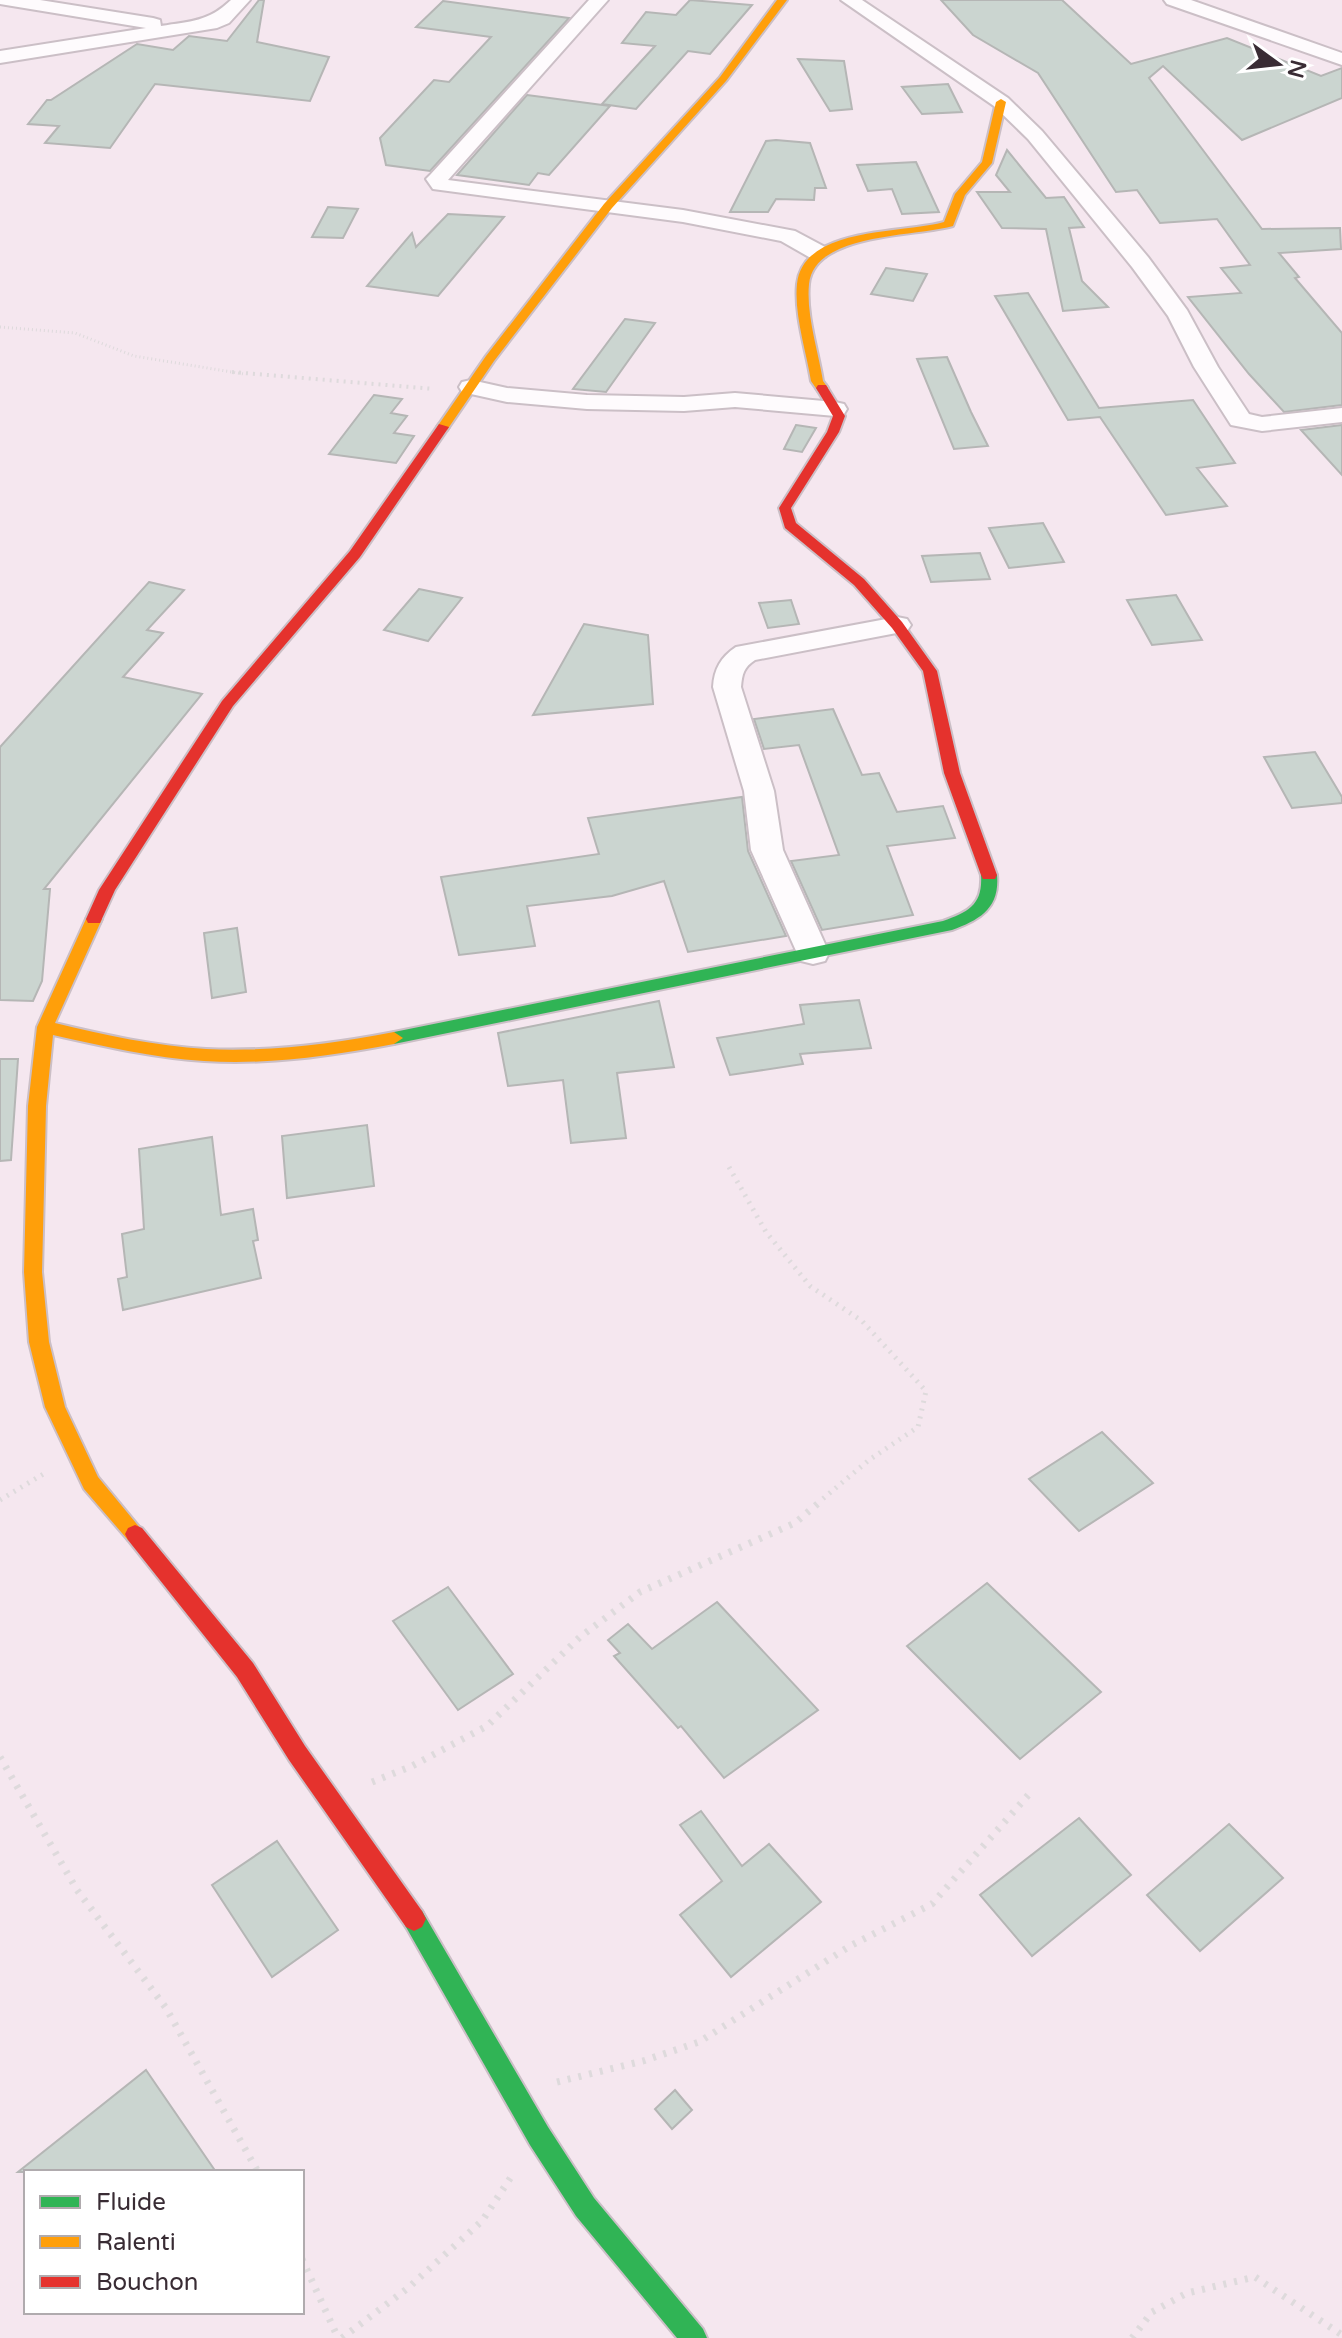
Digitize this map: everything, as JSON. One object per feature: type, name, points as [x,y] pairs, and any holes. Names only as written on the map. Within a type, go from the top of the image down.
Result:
[{"type":"street","points":[[0,5],[6,0],[183,28]]},
{"type":"street","points":[[0,57],[217,22],[241,0]]},
{"type":"street","points":[[599,0],[437,179],[440,185],[608,206],[767,232],[787,236],[817,252]]},
{"type":"street","points":[[694,2338],[585,2207],[539,2136],[402,1899],[330,1800],[245,1670],[181,1588],[91,1483],[55,1407],[39,1342],[33,1272],[37,1106],[45,1027],[107,890],[227,704],[355,554],[471,387],[608,206],[723,79],[782,0]]},
{"type":"street","points":[[850,0],[1001,102],[1065,168],[1179,315],[1206,367],[1240,420],[1262,424],[1342,415]]},
{"type":"street","points":[[1173,0],[1342,59]]},
{"type":"street","points":[[47,50],[56,30],[65,22],[96,14]]},
{"type":"street","points":[[45,1027],[167,1051],[229,1056],[298,1052],[394,1037],[946,926],[974,917],[986,903],[991,887],[987,864],[952,773],[930,671],[897,625],[859,582],[786,518],[785,508],[837,424],[835,409],[825,399],[817,381],[803,280],[804,266],[817,252],[846,241],[917,232],[949,223],[954,217],[961,190],[979,175],[987,163],[993,123],[1001,102]]},
{"type":"street","points":[[471,387],[507,395],[587,402],[684,404],[735,400],[835,409]]},
{"type":"street","points":[[813,953],[767,850],[759,791],[727,687],[728,672],[733,661],[746,653],[897,625]]},
{"type":"path","points":[[0,327],[75,333],[134,356],[248,375],[444,389]]},
{"type":"path","points":[[330,1800],[412,1766],[487,1726],[580,1637],[640,1592],[795,1523],[869,1460],[918,1427],[926,1391],[862,1321],[810,1286],[766,1232],[729,1167]]},
{"type":"path","points":[[0,1500],[78,1455]]},
{"type":"path","points":[[0,1757],[77,1890],[166,2008],[257,2170]]},
{"type":"path","points":[[514,2093],[643,2061],[699,2042],[850,1946],[932,1904],[1030,1793]]},
{"type":"path","points":[[304,2263],[340,2338],[408,2288],[482,2221],[539,2136]]},
{"type":"path","points":[[1132,2338],[1152,2312],[1187,2293],[1255,2277],[1342,2335]]},
{"type":"building","points":[[259,0],[264,0],[257,42],[329,57],[310,101],[155,84],[110,148],[45,143],[59,126],[28,124],[47,100],[137,44],[173,50],[189,36],[227,41]]},
{"type":"building","points":[[690,0],[752,5],[710,54],[688,51],[636,109],[602,104],[655,46],[622,43],[646,12],[676,15]]},
{"type":"building","points":[[941,0],[1062,0],[1131,64],[1227,38],[1321,76],[1342,68],[1342,98],[1242,140],[1163,66],[1149,78],[1262,229],[1340,228],[1341,249],[1279,253],[1299,277],[1295,278],[1342,333],[1342,405],[1284,412],[1249,374],[1188,297],[1241,293],[1221,268],[1250,265],[1217,219],[1160,223],[1137,190],[1116,192],[1038,73],[973,35]]},
{"type":"building","points":[[443,1],[569,18],[430,171],[386,165],[380,138],[434,80],[449,82],[491,37],[416,27]]},
{"type":"building","points":[[798,59],[844,61],[852,109],[830,111]]},
{"type":"building","points":[[948,84],[962,112],[922,114],[902,87]]},
{"type":"building","points":[[527,95],[610,106],[549,175],[538,173],[529,185],[457,175]]},
{"type":"building","points":[[766,141],[810,143],[826,188],[815,188],[814,200],[776,199],[768,212],[730,212]]},
{"type":"building","points":[[1007,150],[1046,198],[1064,197],[1084,227],[1069,228],[1082,281],[1108,307],[1063,311],[1046,229],[1002,228],[977,192],[1010,192],[996,175]]},
{"type":"building","points":[[916,162],[939,212],[902,214],[892,189],[868,191],[857,165]]},
{"type":"building","points":[[328,207],[358,209],[343,238],[312,237]]},
{"type":"building","points":[[448,214],[504,217],[438,296],[367,286],[412,233],[416,247]]},
{"type":"building","points":[[886,268],[927,274],[913,301],[871,294]]},
{"type":"building","points":[[1028,293],[1099,408],[1193,400],[1235,463],[1197,468],[1227,506],[1166,515],[1100,417],[1068,420],[995,296]]},
{"type":"building","points":[[625,319],[655,323],[606,392],[573,389]]},
{"type":"building","points":[[947,357],[988,446],[954,449],[917,359]]},
{"type":"building","points":[[374,395],[402,399],[391,413],[407,416],[394,433],[414,436],[396,463],[329,454]]},
{"type":"building","points":[[796,425],[816,428],[802,452],[784,449]]},
{"type":"building","points":[[1342,425],[1342,475],[1301,430]]},
{"type":"building","points":[[1043,523],[1064,562],[1009,568],[989,528]]},
{"type":"building","points":[[980,553],[990,579],[931,582],[922,556]]},
{"type":"building","points":[[149,582],[184,590],[147,630],[163,633],[123,677],[202,694],[44,889],[50,889],[42,981],[33,1001],[0,1000],[0,747]]},
{"type":"building","points":[[419,589],[462,598],[428,641],[384,630]]},
{"type":"building","points":[[1176,595],[1202,640],[1152,645],[1127,600]]},
{"type":"building","points":[[791,600],[799,624],[768,628],[759,603]]},
{"type":"building","points":[[584,624],[648,635],[653,704],[533,715]]},
{"type":"building","points":[[833,709],[862,775],[879,773],[897,812],[943,806],[955,838],[887,846],[913,915],[822,930],[791,861],[839,855],[799,745],[764,749],[754,719]]},
{"type":"building","points":[[1315,752],[1342,797],[1342,803],[1292,808],[1264,757]]},
{"type":"building","points":[[742,797],[748,851],[786,936],[688,952],[664,881],[612,896],[527,906],[535,946],[459,955],[441,877],[599,854],[588,818]]},
{"type":"building","points":[[237,928],[246,992],[212,998],[204,933]]},
{"type":"building","points":[[859,1000],[871,1048],[800,1054],[803,1064],[730,1075],[717,1038],[804,1024],[800,1005]]},
{"type":"building","points":[[659,1001],[674,1067],[617,1073],[626,1138],[571,1143],[563,1080],[508,1086],[498,1033]]},
{"type":"building","points":[[0,1059],[18,1059],[11,1160],[0,1161]]},
{"type":"building","points":[[367,1125],[374,1186],[287,1198],[282,1136]]},
{"type":"building","points":[[212,1137],[221,1215],[253,1209],[258,1240],[253,1241],[261,1278],[123,1310],[118,1279],[127,1277],[122,1234],[144,1229],[139,1149]]},
{"type":"building","points":[[1102,1432],[1153,1483],[1079,1531],[1029,1479]]},
{"type":"building","points":[[987,1583],[1101,1692],[1020,1759],[907,1646]]},
{"type":"building","points":[[448,1587],[513,1674],[458,1710],[393,1621]]},
{"type":"building","points":[[717,1602],[818,1710],[724,1778],[681,1726],[678,1728],[614,1656],[620,1653],[608,1640],[628,1624],[652,1649]]},
{"type":"building","points":[[701,1811],[742,1866],[769,1844],[821,1902],[731,1977],[680,1915],[722,1881],[680,1825]]},
{"type":"building","points":[[1079,1818],[1131,1875],[1032,1956],[980,1895]]},
{"type":"building","points":[[1229,1824],[1283,1878],[1200,1951],[1147,1895]]},
{"type":"building","points":[[277,1841],[338,1930],[272,1977],[212,1885]]},
{"type":"building","points":[[146,2070],[215,2170],[24,2170],[18,2172]]},
{"type":"building","points":[[675,2090],[692,2110],[672,2129],[655,2109]]},
{"type":"traffic: fast","points":[[394,1038],[946,926],[980,910],[989,896],[989,875]]},
{"type":"traffic: fast","points":[[414,1919],[539,2136],[585,2207],[694,2338]]},
{"type":"traffic: slow","points":[[443,427],[490,359],[608,206],[723,79],[782,0]]},
{"type":"traffic: slow","points":[[822,388],[817,381],[804,306],[803,282],[808,264],[821,252],[840,244],[949,224],[960,194],[987,163],[1001,102]]},
{"type":"traffic: slow","points":[[94,919],[45,1027],[37,1106],[33,1272],[39,1342],[55,1407],[91,1483],[135,1534]]},
{"type":"traffic: slow","points":[[45,1027],[143,1048],[227,1056],[299,1052],[394,1038]]},
{"type":"traffic: jam","points":[[822,388],[839,416],[833,432],[785,508],[790,525],[859,582],[897,625],[930,671],[952,773],[989,875]]},
{"type":"traffic: jam","points":[[94,919],[107,890],[227,704],[355,554],[443,427]]},
{"type":"traffic: jam","points":[[135,1534],[245,1670],[297,1753],[414,1919]]}]
